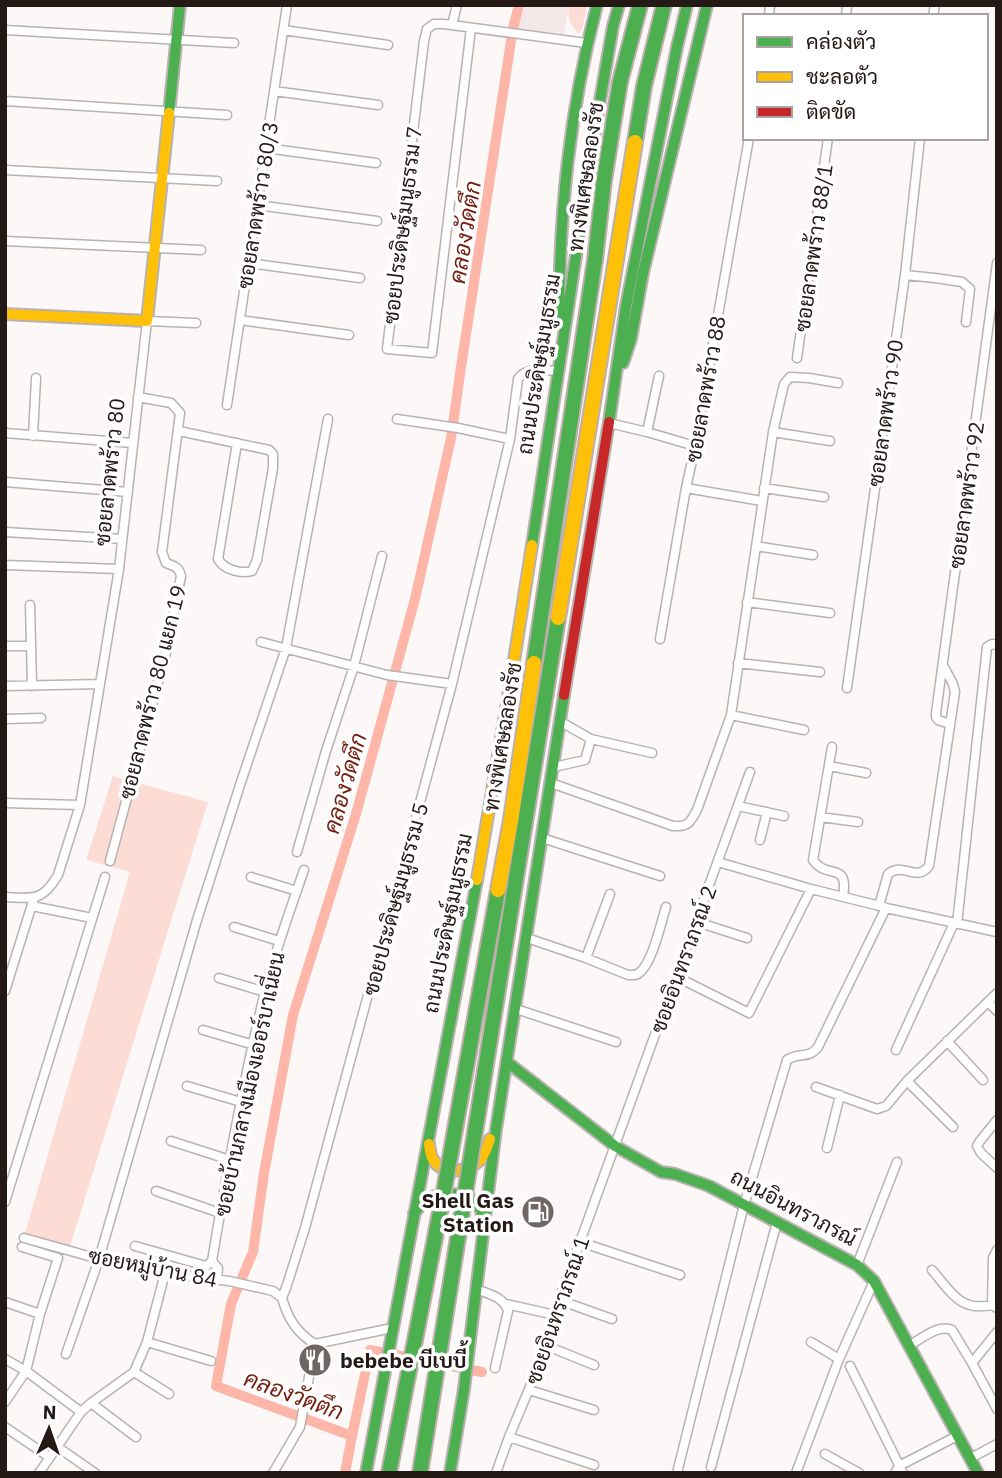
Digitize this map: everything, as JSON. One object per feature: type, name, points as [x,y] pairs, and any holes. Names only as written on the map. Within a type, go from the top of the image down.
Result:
[{"type":"main road","name":"ซอยลาดพร้าว 80","points":[[147,321],[180,5]]},
{"type":"main road","points":[[560,353],[559,250],[566,151],[586,43],[597,5]]},
{"type":"main road","name":"ถนนประดิษฐ์มนูธรรม","points":[[366,1473],[500,747],[596,124],[619,5]]},
{"type":"main road","name":"ทางพิเศษฉลองรัช","points":[[388,1473],[442,1202],[511,820],[596,260],[604,180],[620,82],[640,5]]},
{"type":"main road","name":"ทางพิเศษฉลองรัช","points":[[421,1473],[642,99],[664,5]]},
{"type":"main road","points":[[450,1473],[467,1370],[496,1129],[616,383],[626,306],[687,5]]},
{"type":"main road","points":[[616,383],[631,339],[643,273],[707,8]]},
{"type":"main road","points":[[5,314],[147,321]]},
{"type":"main road","points":[[429,1129],[431,1158],[439,1167],[465,1169],[480,1160],[486,1152],[496,1114],[505,1051],[510,1040]]},
{"type":"main road","name":"ถนนอินทราภรณ์","points":[[507,1062],[615,1146],[661,1172],[709,1186],[857,1265],[874,1280],[978,1473]]},
{"type":"main road","points":[[414,1213],[422,1203],[433,1196],[452,1194],[470,1198],[480,1209],[484,1224]]},
{"type":"street","name":"ซอยลาดพร้าว 80/3","points":[[228,405],[287,5]]},
{"type":"street","points":[[453,21],[457,5]]},
{"type":"street","name":"ซอยประดิษฐ์มนูธรรม 7","points":[[471,28],[432,353],[387,349],[425,33],[434,24],[471,28],[586,43]]},
{"type":"street","points":[[5,30],[234,43]]},
{"type":"street","points":[[283,30],[388,45]]},
{"type":"street","points":[[274,92],[377,105]]},
{"type":"street","points":[[5,101],[227,115]]},
{"type":"street","name":"ซอยลาดพร้าว 88","points":[[660,639],[748,140]]},
{"type":"street","name":"ซอยลาดพร้าว 88/1","points":[[797,358],[828,140]]},
{"type":"street","name":"ซอยลาดพร้าว 90","points":[[847,688],[905,275],[920,140]]},
{"type":"street","points":[[266,148],[376,163]]},
{"type":"street","points":[[5,170],[217,181]]},
{"type":"street","points":[[257,205],[377,221]]},
{"type":"street","points":[[5,241],[201,250]]},
{"type":"street","points":[[249,263],[360,278]]},
{"type":"street","name":"ซอยลาดพร้าว 92","points":[[950,724],[936,717],[997,263]]},
{"type":"street","points":[[905,275],[962,282],[970,289],[966,322]]},
{"type":"street","points":[[240,320],[349,335]]},
{"type":"street","points":[[147,321],[196,323]]},
{"type":"street","name":"ซอยลาดพร้าว 80","points":[[33,902],[44,894],[58,874],[80,805],[119,569],[147,321]]},
{"type":"street","name":"ซอยประดิษฐ์มนูธรรม 5","points":[[282,1298],[327,1150],[452,684],[510,439],[518,379],[522,373],[531,370],[557,371]]},
{"type":"street","points":[[647,432],[659,376]]},
{"type":"street","points":[[551,783],[673,826],[682,827],[691,822],[730,715],[764,488],[783,384],[790,377],[838,383]]},
{"type":"street","points":[[33,436],[36,379]]},
{"type":"street","name":"ซอยลาดพร้าว 80 แยก 19","points":[[110,860],[167,649],[180,586],[180,570],[166,563],[162,552],[180,413],[171,403],[138,397]]},
{"type":"street","points":[[66,1354],[99,1259],[197,920],[286,648],[328,419]]},
{"type":"street","points":[[397,419],[510,439]]},
{"type":"street","points":[[609,423],[688,444]]},
{"type":"street","points":[[179,431],[237,443],[270,450],[273,454],[257,560],[248,572],[225,567],[219,559],[237,443]]},
{"type":"street","points":[[773,432],[830,441]]},
{"type":"street","points":[[5,433],[133,443]]},
{"type":"street","points":[[5,482],[128,492]]},
{"type":"street","points":[[686,488],[762,501]]},
{"type":"street","points":[[764,488],[824,496]]},
{"type":"street","points":[[5,532],[122,539]]},
{"type":"street","points":[[756,547],[813,555]]},
{"type":"street","points":[[297,852],[354,666],[382,556]]},
{"type":"street","points":[[5,565],[119,569]]},
{"type":"street","points":[[747,602],[830,613]]},
{"type":"street","points":[[30,605],[32,686]]},
{"type":"street","points":[[261,642],[387,675],[452,684]]},
{"type":"street","points":[[896,1050],[955,924],[987,647],[997,645]]},
{"type":"street","points":[[5,646],[31,646]]},
{"type":"street","points":[[738,663],[820,672]]},
{"type":"street","points":[[677,1473],[744,1205],[787,1060],[792,1056],[813,1053],[818,1047],[883,907],[888,874],[898,869],[920,874],[929,866],[955,692],[943,665]]},
{"type":"street","points":[[5,686],[100,684]]},
{"type":"street","points":[[730,715],[804,730]]},
{"type":"street","points":[[5,719],[41,718]]},
{"type":"street","points":[[561,722],[582,735],[652,753]]},
{"type":"street","points":[[554,768],[585,760],[591,738]]},
{"type":"street","points":[[832,747],[813,860],[824,870],[843,877],[843,897]]},
{"type":"street","points":[[829,766],[866,773]]},
{"type":"street","name":"ซอยอินทราภรณ์ 2","points":[[615,1146],[750,772]]},
{"type":"street","points":[[5,803],[80,805]]},
{"type":"street","points":[[738,806],[784,816]]},
{"type":"street","points":[[760,840],[767,813]]},
{"type":"street","points":[[820,817],[858,822]]},
{"type":"street","points":[[542,838],[660,876]]},
{"type":"street","points":[[718,862],[811,889],[997,933]]},
{"type":"street","name":"ซอยบ้านกลางเมืองเออร์บาเนี่ยน","points":[[203,1278],[220,1213],[265,992],[279,941],[304,870]]},
{"type":"street","points":[[5,1202],[105,877]]},
{"type":"street","points":[[251,877],[297,891]]},
{"type":"street","points":[[677,977],[748,1013],[811,889]]},
{"type":"street","points":[[586,958],[610,894]]},
{"type":"street","points":[[5,897],[92,918]]},
{"type":"street","points":[[5,991],[33,902]]},
{"type":"street","points":[[527,938],[634,975],[641,971],[649,959],[666,907]]},
{"type":"street","points":[[697,922],[747,938]]},
{"type":"street","points":[[234,927],[279,941]]},
{"type":"street","points":[[219,978],[265,992]]},
{"type":"street","points":[[816,1087],[881,1109],[997,993]]},
{"type":"street","points":[[988,1002],[997,1011]]},
{"type":"street","points":[[516,1009],[616,1042]]},
{"type":"street","points":[[203,1030],[254,1045]]},
{"type":"street","points":[[947,1041],[983,1080]]},
{"type":"street","points":[[907,1081],[953,1127]]},
{"type":"street","points":[[187,1086],[241,1102]]},
{"type":"street","points":[[827,1148],[840,1095]]},
{"type":"street","points":[[997,1120],[977,1146],[997,1168]]},
{"type":"street","points":[[171,1141],[230,1160]]},
{"type":"street","name":"ซอยอินทราภรณ์ 1","points":[[496,1473],[547,1346],[559,1300],[615,1146]]},
{"type":"street","points":[[857,1265],[897,1161]]},
{"type":"street","points":[[156,1191],[220,1213]]},
{"type":"street","points":[[711,1467],[777,1223]]},
{"type":"street","name":"ซอยหมู่บ้าน 84","points":[[24,1238],[99,1259],[273,1291],[282,1298]]},
{"type":"street","points":[[580,1242],[680,1275]]},
{"type":"street","points":[[135,1246],[209,1263]]},
{"type":"street","points":[[5,1402],[26,1371],[58,1258],[22,1247]]},
{"type":"street","points":[[932,1270],[959,1300],[968,1306],[978,1308],[995,1304],[993,1258],[997,1250]]},
{"type":"street","name":"ซอยบ้านกลางเมืองเออร์บาเนี่ยน","points":[[209,1263],[218,1268],[217,1280]]},
{"type":"street","points":[[39,1473],[81,1412],[134,1372],[147,1342],[165,1273]]},
{"type":"street","points":[[796,1473],[839,1359],[874,1280]]},
{"type":"street","points":[[476,1289],[506,1304],[555,1315]]},
{"type":"street","points":[[282,1298],[292,1323],[303,1337],[315,1344],[392,1328]]},
{"type":"street","points":[[559,1300],[611,1319]]},
{"type":"street","points":[[5,1302],[40,1314]]},
{"type":"street","points":[[495,1368],[506,1323],[506,1304]]},
{"type":"street","points":[[910,1345],[941,1328],[952,1330],[997,1409]]},
{"type":"street","points":[[972,1363],[997,1332]]},
{"type":"street","points":[[147,1342],[211,1361]]},
{"type":"street","points":[[811,1342],[839,1359]]},
{"type":"street","points":[[273,1473],[300,1427],[315,1344]]},
{"type":"street","points":[[547,1346],[594,1365]]},
{"type":"street","points":[[5,1359],[26,1371],[81,1412]]},
{"type":"street","points":[[850,1366],[899,1471],[958,1436]]},
{"type":"street","points":[[134,1372],[169,1394]]},
{"type":"street","points":[[530,1390],[594,1410]]},
{"type":"street","points":[[90,1403],[136,1437]]},
{"type":"street","points":[[5,1427],[49,1457]]},
{"type":"street","points":[[509,1437],[594,1465]]},
{"type":"street","points":[[971,1458],[997,1444]]},
{"type":"street","points":[[56,1447],[95,1473]]},
{"type":"street","points":[[825,1454],[859,1473]]},
{"type":"shaded area","points":[[523,5],[569,5],[564,34],[516,29]]},
{"type":"shaded area","points":[[569,5],[587,5],[579,34],[570,21]]},
{"type":"shaded area","points":[[113,776],[208,802],[68,1253],[23,1240],[130,872],[86,860]]},
{"type":"waterway","name":"คลองวัดตึก","points":[[345,1473],[352,1436],[216,1386],[231,1304],[253,1252],[264,1173],[293,1015],[356,814],[415,599],[451,438],[513,28],[519,5]]},
{"type":"waterway","points":[[352,1436],[370,1350],[482,1372]]},
{"type":"traffic: fast","points":[[169,113],[180,5]]},
{"type":"traffic: fast","points":[[559,325],[561,243],[568,164],[579,85],[597,5]]},
{"type":"traffic: fast","points":[[532,545],[596,124],[619,5]]},
{"type":"traffic: fast","points":[[534,663],[595,260],[604,180],[620,82],[640,5]]},
{"type":"traffic: fast","points":[[635,142],[644,86],[664,5]]},
{"type":"traffic: fast","points":[[609,422],[626,306],[687,5]]},
{"type":"traffic: fast","points":[[623,363],[631,339],[643,273],[707,5]]},
{"type":"traffic: fast","points":[[420,1473],[558,618]]},
{"type":"traffic: fast","points":[[450,1473],[464,1389],[496,1129],[564,695]]},
{"type":"traffic: fast","points":[[366,1473],[477,880]]},
{"type":"traffic: fast","points":[[389,1473],[442,1202],[498,890]]},
{"type":"traffic: fast","points":[[507,1062],[615,1146],[661,1172],[709,1186],[857,1265],[874,1281],[978,1473]]},
{"type":"traffic: fast","points":[[414,1213],[431,1197],[456,1194],[477,1204],[483,1221]]},
{"type":"traffic: slow","points":[[5,314],[147,321],[169,113]]},
{"type":"traffic: slow","points":[[558,618],[635,142]]},
{"type":"traffic: slow","points":[[477,880],[532,545]]},
{"type":"traffic: slow","points":[[498,890],[534,663]]},
{"type":"traffic: slow","points":[[429,1144],[432,1157],[439,1166],[457,1171],[480,1160],[490,1139]]},
{"type":"traffic: jam","points":[[564,695],[609,422]]},
{"type":"place","name":"Shell Gas Station","points":[[538,1212]]},
{"type":"place","name":"bebebe บีเบบี้","points":[[315,1360]]}]
